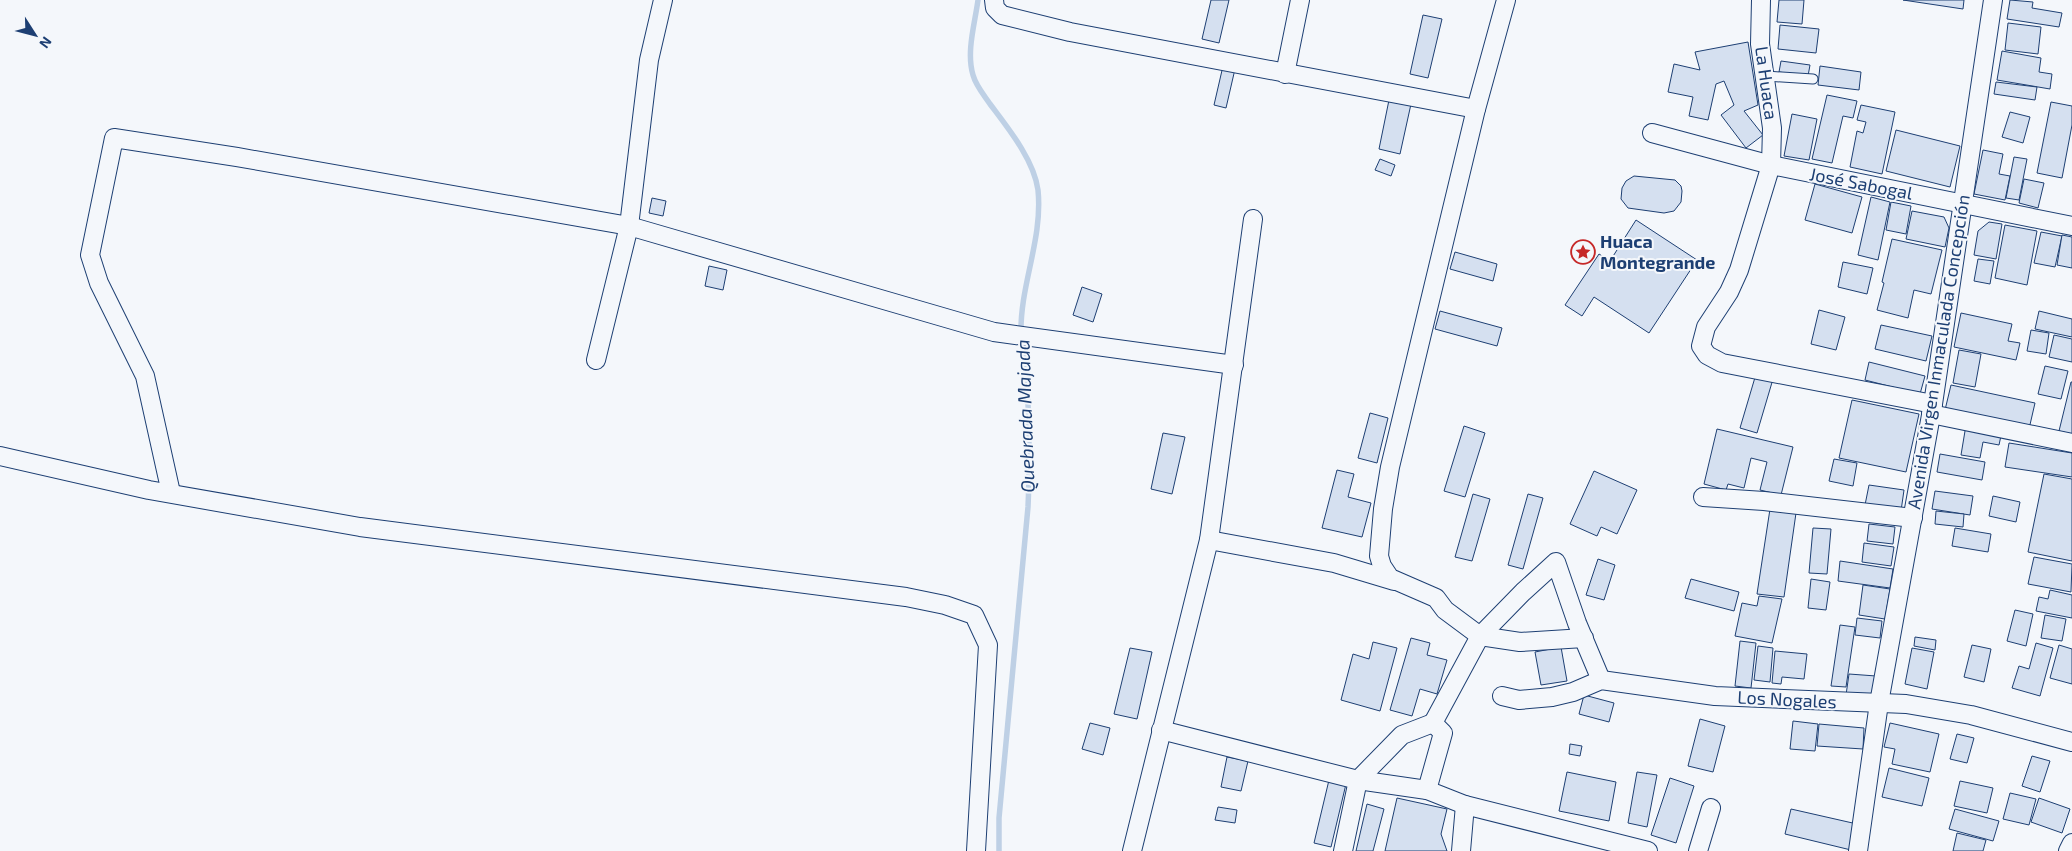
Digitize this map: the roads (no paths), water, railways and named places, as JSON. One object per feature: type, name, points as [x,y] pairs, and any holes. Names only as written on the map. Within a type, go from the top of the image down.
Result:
[{"type":"street","points":[[596,360],[630,226],[649,60],[663,0]]},
{"type":"street","points":[[994,0],[996,8],[1002,15],[1070,32],[1476,109]]},
{"type":"street","points":[[1284,74],[1300,0]]},
{"type":"street","points":[[1396,582],[1385,572],[1379,556],[1385,490],[1476,109],[1506,0]]},
{"type":"street","name":"La Huaca","points":[[1761,0],[1759,25],[1772,128],[1771,165],[1736,279],[1703,333],[1701,346],[1713,360],[1722,363],[1932,409]]},
{"type":"street","name":"Avenida Virgen Inmaculada Concepción","points":[[1858,851],[1880,703],[1932,409],[1993,0]]},
{"type":"street","name":"José Sabogal","points":[[1652,133],[1771,165],[2072,226]]},
{"type":"street","points":[[171,493],[145,376],[99,283],[90,255],[114,138],[237,157],[630,226],[984,329],[1035,338],[1234,365]]},
{"type":"street","points":[[1132,851],[1209,540],[1253,219]]},
{"type":"street","points":[[1932,409],[2072,444]]},
{"type":"street","points":[[0,456],[171,493],[360,528],[906,597],[945,605],[974,616],[988,645],[976,851]]},
{"type":"street","points":[[1703,497],[1764,501],[1912,518]]},
{"type":"street","points":[[1209,540],[1334,563],[1396,582],[1436,598],[1445,610],[1480,636],[1520,642],[1584,638]]},
{"type":"street","points":[[1343,851],[1358,780],[1402,735],[1433,723],[1480,636],[1523,592],[1556,562],[1584,638],[1602,680],[1573,692],[1552,697],[1519,700],[1502,696]]},
{"type":"street","name":"Los Nogales","points":[[1602,680],[1698,695],[1922,706],[1971,715],[2072,742]]},
{"type":"street","points":[[1427,790],[1443,733],[1433,723]]},
{"type":"street","points":[[1161,730],[1358,780],[1427,790],[1465,805],[1648,851]]},
{"type":"street","points":[[1461,851],[1465,805]]},
{"type":"street","points":[[1698,851],[1711,808]]},
{"type":"street","points":[[2068,851],[2072,843]]},
{"type":"lane","points":[[1766,76],[1813,80]]},
{"type":"waterway","name":"Quebrada Majada","points":[[978,0],[970,57],[973,75],[980,90],[1026,156],[1036,179],[1039,208],[1035,244],[1022,315],[1021,339],[1026,372],[1028,410],[1028,507],[999,818],[999,851]]},
{"type":"place","name":"Huaca Montegrande","points":[[1583,252]]}]
